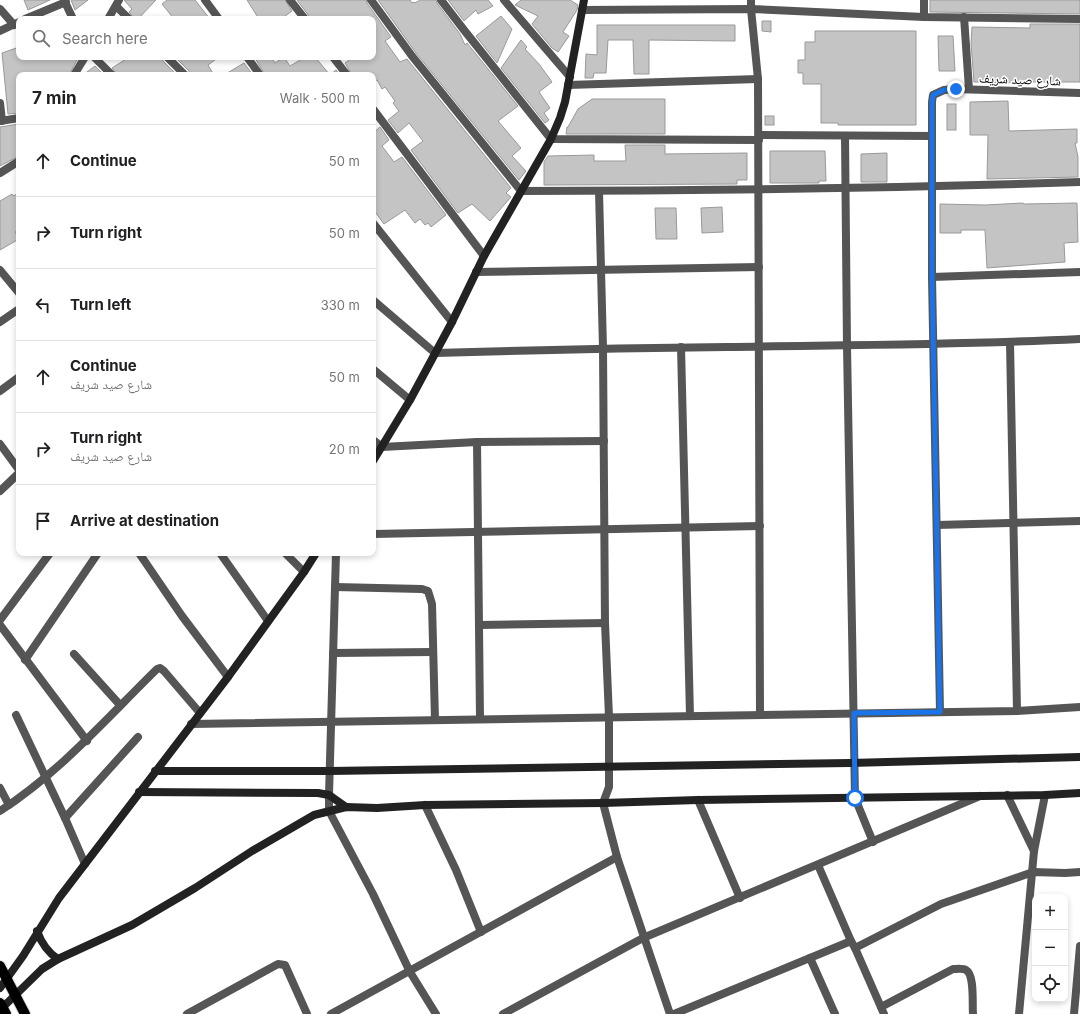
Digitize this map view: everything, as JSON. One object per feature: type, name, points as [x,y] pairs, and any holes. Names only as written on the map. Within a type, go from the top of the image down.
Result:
[{"type":"main road","points":[[0,966],[16,994],[25,1014]]},
{"type":"street","points":[[206,0],[217,16]]},
{"type":"street","points":[[290,0],[303,16]]},
{"type":"street","points":[[370,0],[412,56],[521,191]]},
{"type":"street","points":[[441,0],[551,138]]},
{"type":"street","points":[[504,0],[569,81]]},
{"type":"street","points":[[376,456],[436,353],[484,256],[551,138],[560,118],[569,81],[584,0]]},
{"type":"street","points":[[751,0],[758,79],[759,137],[760,714]]},
{"type":"street","points":[[924,0],[924,17]]},
{"type":"street","points":[[32,16],[65,1],[72,16]]},
{"type":"street","points":[[110,16],[117,3],[127,16]]},
{"type":"street","points":[[0,9],[16,23],[0,31]]},
{"type":"street","points":[[582,10],[751,9],[924,17],[1080,19]]},
{"type":"street","points":[[964,17],[969,89]]},
{"type":"street","points":[[76,72],[84,60]]},
{"type":"street","points":[[97,60],[109,72]]},
{"type":"street","points":[[170,60],[182,72]]},
{"type":"street","points":[[249,60],[258,72]]},
{"type":"street","points":[[336,60],[345,72]]},
{"type":"street","points":[[569,81],[758,79]]},
{"type":"street","name":"شارع صيد شريف","points":[[940,712],[932,277],[933,95],[944,90],[969,89],[1080,94]]},
{"type":"street","points":[[0,103],[1,121],[16,118]]},
{"type":"street","points":[[376,113],[484,256]]},
{"type":"street","points":[[844,136],[855,798],[873,842]]},
{"type":"street","points":[[551,138],[932,136]]},
{"type":"street","points":[[0,173],[16,163]]},
{"type":"street","points":[[521,191],[845,189],[1080,182]]},
{"type":"street","points":[[599,191],[603,348],[605,623],[609,717],[609,787],[603,803],[617,857],[670,1014]]},
{"type":"street","points":[[376,227],[452,322]]},
{"type":"street","points":[[476,272],[759,267]]},
{"type":"street","points":[[0,270],[16,289]]},
{"type":"street","points":[[932,277],[1080,272]]},
{"type":"street","points":[[376,303],[436,353],[603,348],[847,346],[1080,339]]},
{"type":"street","points":[[0,322],[16,311]]},
{"type":"street","points":[[1010,342],[1017,710]]},
{"type":"street","points":[[681,347],[690,716]]},
{"type":"street","points":[[376,372],[410,400]]},
{"type":"street","points":[[0,391],[16,379]]},
{"type":"street","points":[[376,442],[382,447],[477,442],[604,441]]},
{"type":"street","points":[[477,442],[480,719]]},
{"type":"street","points":[[0,444],[16,466]]},
{"type":"street","points":[[0,491],[16,476]]},
{"type":"street","points":[[937,525],[1080,521]]},
{"type":"street","points":[[376,534],[760,526]]},
{"type":"street","points":[[0,620],[48,556]]},
{"type":"street","points":[[25,660],[96,556]]},
{"type":"street","points":[[141,556],[182,616],[228,677]]},
{"type":"street","points":[[222,556],[268,621]]},
{"type":"street","points":[[288,556],[304,572]]},
{"type":"street","points":[[0,988],[59,898],[228,677],[314,556]]},
{"type":"street","points":[[336,556],[329,795],[330,811],[373,894],[410,972],[436,1014]]},
{"type":"street","points":[[335,587],[422,588],[428,591],[432,604],[435,720]]},
{"type":"street","points":[[479,625],[605,623]]},
{"type":"street","points":[[0,625],[87,740]]},
{"type":"street","points":[[333,653],[433,652]]},
{"type":"street","points":[[74,654],[120,705]]},
{"type":"street","points":[[0,811],[46,778],[87,740],[157,669],[160,668],[164,671],[200,713]]},
{"type":"street","points":[[191,724],[940,712],[1080,707]]},
{"type":"street","points":[[16,715],[85,864]]},
{"type":"street","points":[[65,818],[138,737]]},
{"type":"street","points":[[155,771],[330,771],[854,763],[1080,757]]},
{"type":"street","points":[[0,788],[9,805]]},
{"type":"street","points":[[139,792],[312,792],[329,795],[346,806]]},
{"type":"street","points":[[2,1009],[42,969],[58,959],[132,925],[195,888],[286,830],[314,815],[346,806],[377,808],[425,805],[1045,795],[1080,792]]},
{"type":"street","points":[[1007,795],[1034,851]]},
{"type":"street","points":[[1019,1014],[1034,851],[1045,795]]},
{"type":"street","points":[[503,1014],[644,938],[982,796]]},
{"type":"street","points":[[698,800],[740,898]]},
{"type":"street","points":[[425,805],[456,870],[481,932]]},
{"type":"street","points":[[332,1014],[617,857]]},
{"type":"street","points":[[818,865],[883,1011],[953,969],[960,968],[966,970],[972,976],[973,1014]]},
{"type":"street","points":[[674,1014],[810,958],[853,945],[941,904],[1033,872],[1080,872]]},
{"type":"street","points":[[37,931],[48,951],[58,959]]},
{"type":"street","points":[[1074,1014],[1080,946]]},
{"type":"street","points":[[810,958],[835,1014]]},
{"type":"street","points":[[187,1014],[278,964],[285,965],[306,1014]]},
{"type":"building","points":[[24,0],[50,0],[28,10]]},
{"type":"building","points":[[71,0],[88,0],[75,10]]},
{"type":"building","points":[[124,0],[156,0],[141,16],[132,16],[129,12],[132,9]]},
{"type":"building","points":[[167,0],[195,0],[208,16],[172,16],[162,4]]},
{"type":"building","points":[[247,0],[285,0],[292,11],[285,16],[257,16]]},
{"type":"building","points":[[297,0],[366,0],[391,37],[385,41],[400,62],[407,59],[511,188],[506,193],[511,197],[490,221],[472,204],[458,213],[411,150],[423,141],[409,123],[398,133],[388,120],[399,111],[393,103],[395,101],[385,87],[382,89],[376,80],[376,72],[350,72],[345,63],[349,60],[376,60],[376,16],[309,16]]},
{"type":"building","points":[[378,0],[410,0],[412,3],[415,3],[420,0],[436,0],[460,34],[465,45],[467,43],[518,106],[498,121],[521,148],[512,156],[526,171],[519,180],[416,53]]},
{"type":"building","points":[[448,0],[488,0],[493,6],[478,14],[476,10],[464,21]]},
{"type":"building","points":[[521,0],[570,0],[578,5],[577,10],[563,32],[569,36],[558,52],[552,48],[532,24],[538,16],[515,5]]},
{"type":"building","points":[[930,0],[1080,0],[1080,14],[930,12]]},
{"type":"building","points":[[501,16],[512,29],[497,63],[476,36]]},
{"type":"building","points":[[762,21],[771,21],[771,32],[762,31]]},
{"type":"building","points":[[1030,24],[1080,24],[1080,82],[974,82],[971,44],[972,27],[1030,28]]},
{"type":"building","points":[[597,25],[735,25],[735,41],[649,40],[649,74],[634,74],[633,40],[608,40],[606,73],[594,73],[593,78],[585,78],[586,54],[597,55]]},
{"type":"building","points":[[815,31],[916,31],[916,125],[838,125],[838,123],[821,123],[821,84],[803,84],[803,73],[798,73],[798,60],[805,60],[805,42],[815,42]]},
{"type":"building","points":[[938,36],[953,36],[955,71],[939,71]]},
{"type":"building","points":[[521,40],[527,47],[525,49],[539,64],[552,82],[539,92],[550,108],[544,113],[549,120],[545,123],[501,68]]},
{"type":"building","points":[[16,48],[16,60],[77,60],[71,72],[16,72],[16,113],[8,114],[2,53]]},
{"type":"building","points":[[124,60],[163,60],[174,72],[115,72],[112,68]]},
{"type":"building","points":[[178,60],[215,60],[208,65],[212,72],[189,71]]},
{"type":"building","points":[[256,60],[273,60],[275,63],[280,60],[286,60],[290,66],[300,60],[318,60],[328,72],[263,72]]},
{"type":"building","points":[[244,63],[251,72],[229,72]]},
{"type":"building","points":[[95,66],[101,72],[87,72]]},
{"type":"building","points":[[592,99],[665,99],[665,134],[566,134],[567,127],[578,109]]},
{"type":"building","points":[[1008,101],[1009,131],[1077,129],[1077,143],[1075,143],[1078,157],[1078,177],[987,179],[988,135],[970,135],[970,102]]},
{"type":"building","points":[[947,104],[956,104],[956,130],[947,130]]},
{"type":"building","points":[[765,116],[774,116],[774,125],[765,125]]},
{"type":"building","points":[[16,124],[16,158],[0,166],[0,127]]},
{"type":"building","points":[[380,127],[389,140],[382,146],[394,162],[402,157],[446,215],[431,227],[428,223],[425,225],[420,219],[415,223],[405,210],[384,224],[376,213],[376,130]]},
{"type":"building","points":[[625,145],[665,145],[665,154],[747,153],[747,180],[737,180],[737,184],[544,185],[544,162],[548,156],[594,155],[594,161],[626,161]]},
{"type":"building","points":[[770,151],[825,151],[826,181],[819,181],[819,183],[770,183]]},
{"type":"building","points":[[887,153],[887,182],[861,182],[861,154]]},
{"type":"building","points":[[12,194],[13,196],[16,194],[16,241],[0,250],[0,201]]},
{"type":"building","points":[[1077,203],[1078,242],[1064,243],[1065,262],[987,268],[985,230],[961,230],[961,233],[940,233],[940,204],[985,205]]},
{"type":"building","points":[[722,207],[723,232],[702,233],[701,208]]},
{"type":"building","points":[[655,208],[676,208],[677,239],[656,239]]},
{"type":"route","points":[[855,798],[854,713],[940,712],[932,277],[932,102],[933,95],[944,90],[956,89]]}]
